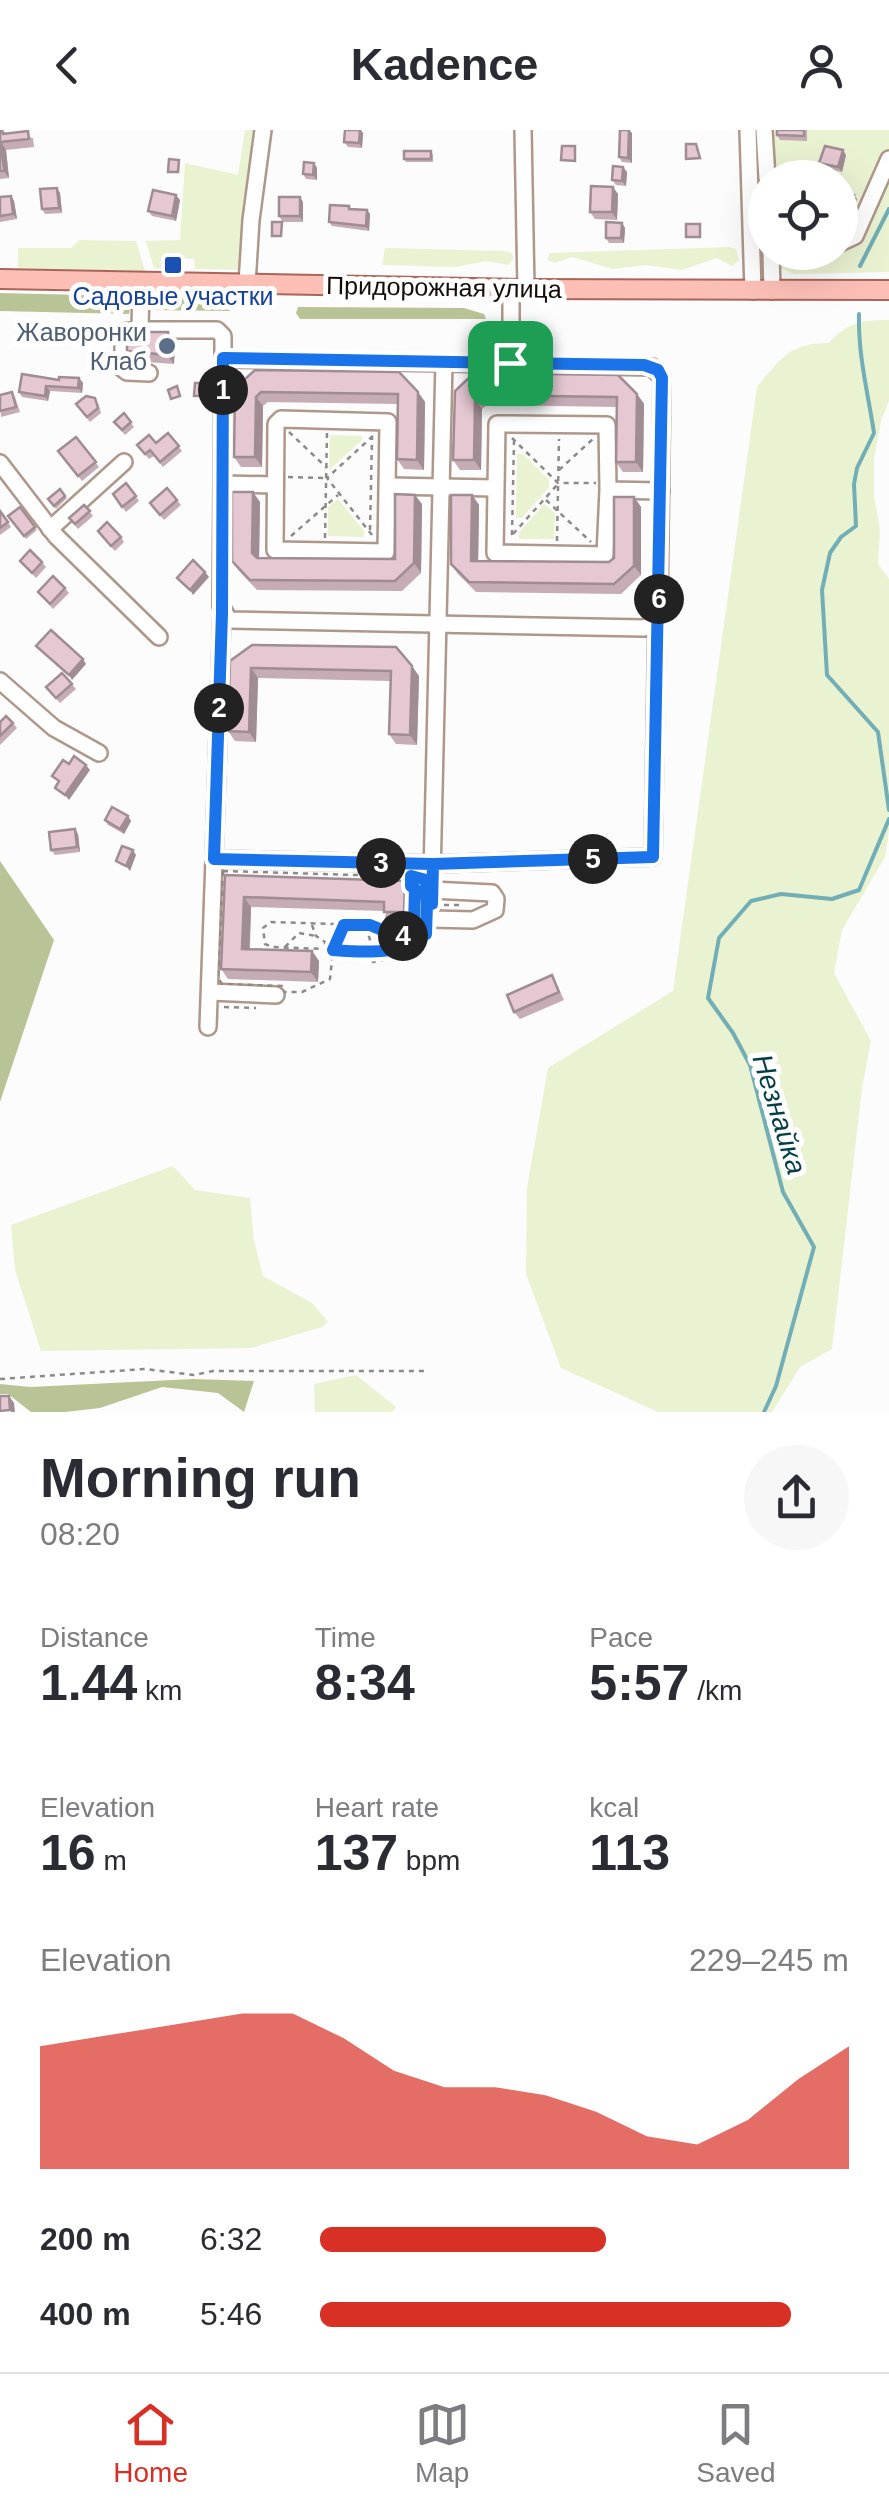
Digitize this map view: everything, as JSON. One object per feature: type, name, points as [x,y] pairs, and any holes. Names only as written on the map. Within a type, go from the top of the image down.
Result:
[{"type":"main road","name":"Придорожная улица","points":[[0,280],[518,289],[889,290]]},
{"type":"street","points":[[247,284],[263,130]]},
{"type":"street","points":[[510,363],[518,289],[524,130]]},
{"type":"street","points":[[748,130],[762,291]]},
{"type":"street","points":[[764,130],[766,160]]},
{"type":"street","points":[[858,229],[889,158]]},
{"type":"street","points":[[762,291],[767,270]]},
{"type":"street","points":[[140,330],[141,282]]},
{"type":"street","points":[[149,372],[123,369],[124,330],[217,330],[224,336],[222,613],[208,1027]]},
{"type":"street","points":[[214,859],[433,864],[653,857],[661,490],[662,378],[658,370],[644,365],[223,358]]},
{"type":"street","points":[[430,900],[444,362]]},
{"type":"street","points":[[278,420],[388,422],[386,552],[275,550],[278,420]]},
{"type":"street","points":[[497,424],[607,425],[605,555],[494,553],[497,424]]},
{"type":"street","points":[[50,529],[124,462]]},
{"type":"street","points":[[0,463],[50,529],[159,637]]},
{"type":"street","points":[[222,484],[275,481]]},
{"type":"street","points":[[388,486],[494,488]]},
{"type":"street","points":[[608,487],[661,490]]},
{"type":"street","points":[[222,613],[234,622],[644,628],[658,616]]},
{"type":"street","points":[[0,681],[54,728],[99,754]]},
{"type":"street","points":[[210,992],[276,995]]},
{"type":"path","points":[[325,552],[328,419]]},
{"type":"path","points":[[278,420],[327,468]]},
{"type":"path","points":[[275,481],[326,478],[388,422]]},
{"type":"path","points":[[557,556],[559,423]]},
{"type":"path","points":[[497,424],[558,483],[608,487]]},
{"type":"path","points":[[558,471],[607,425]]},
{"type":"path","points":[[370,532],[372,436]]},
{"type":"path","points":[[512,534],[514,440]]},
{"type":"path","points":[[326,478],[386,552]]},
{"type":"path","points":[[494,553],[558,483]]},
{"type":"path","points":[[275,550],[340,494]]},
{"type":"path","points":[[544,499],[605,555]]},
{"type":"path","points":[[344,925],[332,952],[330,979],[302,992],[282,992],[282,986],[222,984],[218,978],[223,871],[411,876],[428,883],[426,934],[408,937],[366,926],[344,925],[311,924],[272,922],[264,925],[265,944],[332,952],[373,949],[385,953],[408,947],[408,937],[408,926]]},
{"type":"path","points":[[248,879],[324,881],[325,874]]},
{"type":"path","points":[[387,914],[386,925],[414,924],[415,889],[411,876]]},
{"type":"path","points":[[219,954],[226,955],[229,878]]},
{"type":"path","points":[[398,886],[411,886]]},
{"type":"path","points":[[430,900],[470,906]]},
{"type":"path","points":[[311,924],[316,936]]},
{"type":"path","points":[[366,926],[374,962],[382,960],[385,953]]},
{"type":"path","points":[[284,948],[299,932],[326,942],[325,949]]},
{"type":"path","points":[[0,1379],[145,1369],[194,1375],[213,1371],[428,1372]]},
{"type":"green space","points":[[245,130],[254,130],[255,138],[241,270],[195,269],[194,259],[171,258],[170,269],[154,268],[146,241],[180,240],[185,163],[238,175]]},
{"type":"green space","points":[[756,130],[889,130],[889,272],[794,274],[785,270],[858,270],[858,160],[757,160]]},
{"type":"green space","points":[[79,240],[136,241],[145,271],[18,268],[18,248],[71,248]]},
{"type":"green space","points":[[385,248],[506,251],[512,253],[513,259],[508,265],[486,261],[456,267],[382,265]]},
{"type":"green space","points":[[736,249],[739,260],[732,266],[717,258],[682,270],[646,265],[613,269],[572,257],[555,263],[547,260],[550,253]]},
{"type":"green space","points":[[0,293],[124,296],[131,303],[129,314],[0,311]]},
{"type":"green space","points":[[212,296],[224,300],[230,311],[150,310],[150,299]]},
{"type":"green space","points":[[298,307],[464,308],[484,314],[486,319],[300,319]]},
{"type":"green space","points":[[889,320],[889,401],[874,459],[874,495],[880,530],[878,564],[889,579],[889,830],[885,857],[842,930],[834,973],[871,1041],[862,1088],[832,1349],[800,1367],[772,1412],[658,1412],[561,1368],[526,1274],[527,1188],[548,1068],[673,991],[757,387],[795,349],[829,343],[856,324]]},
{"type":"green space","points":[[330,435],[362,436],[362,440],[329,470]]},
{"type":"green space","points":[[517,454],[523,454],[549,480],[549,487],[522,518],[516,518]]},
{"type":"green space","points":[[338,499],[364,531],[364,537],[328,536],[328,507]]},
{"type":"green space","points":[[544,504],[555,513],[554,539],[519,539],[519,533]]},
{"type":"green space","points":[[0,861],[54,940],[0,1102]]},
{"type":"green space","points":[[173,1166],[195,1190],[250,1198],[254,1241],[263,1276],[312,1303],[328,1322],[251,1348],[41,1351],[15,1270],[11,1225]]},
{"type":"green space","points":[[356,1375],[396,1407],[392,1412],[315,1412],[314,1384]]},
{"type":"green space","points":[[193,1379],[254,1381],[244,1412],[218,1393],[162,1387],[100,1408],[65,1412],[31,1412],[8,1394],[0,1394],[0,1384],[30,1387]]},
{"type":"building","points":[[0,130],[3,134],[28,131],[29,139],[1,142],[4,171],[0,171]]},
{"type":"building","points":[[345,130],[360,130],[359,143],[344,142]]},
{"type":"building","points":[[620,130],[629,130],[628,158],[619,157]]},
{"type":"building","points":[[777,130],[804,130],[804,136],[777,135]]},
{"type":"building","points":[[686,144],[696,144],[700,158],[686,159]]},
{"type":"building","points":[[562,146],[575,146],[575,161],[561,160]]},
{"type":"building","points":[[825,146],[843,150],[840,160],[820,160]]},
{"type":"building","points":[[404,151],[431,151],[431,159],[404,159]]},
{"type":"building","points":[[169,159],[179,160],[178,172],[168,172]]},
{"type":"building","points":[[304,162],[314,163],[313,175],[303,174]]},
{"type":"building","points":[[613,166],[623,167],[622,181],[612,180]]},
{"type":"building","points":[[591,186],[613,187],[612,212],[590,212]]},
{"type":"building","points":[[57,188],[59,208],[42,209],[40,189]]},
{"type":"building","points":[[153,190],[176,195],[172,216],[148,211]]},
{"type":"building","points":[[11,196],[13,214],[0,216],[0,197]]},
{"type":"building","points":[[279,197],[300,197],[300,216],[279,216]]},
{"type":"building","points":[[330,205],[367,210],[366,226],[329,222]]},
{"type":"building","points":[[272,222],[282,222],[281,236],[272,236]]},
{"type":"building","points":[[606,222],[622,223],[621,238],[606,238]]},
{"type":"building","points":[[686,224],[700,224],[700,237],[686,237]]},
{"type":"building","points":[[127,332],[168,332],[167,355],[127,351]]},
{"type":"building","points":[[255,370],[399,372],[418,392],[417,460],[397,459],[398,394],[261,392],[256,397],[255,457],[234,457],[235,388]]},
{"type":"building","points":[[474,373],[618,375],[637,394],[636,462],[616,462],[617,397],[480,395],[475,399],[474,460],[453,460],[455,391]]},
{"type":"building","points":[[22,374],[59,380],[79,378],[78,388],[46,386],[45,396],[19,392]]},
{"type":"building","points":[[195,383],[205,383],[204,396],[194,396]]},
{"type":"building","points":[[177,386],[180,396],[171,399],[168,390]]},
{"type":"building","points":[[12,392],[16,407],[0,411],[0,395]]},
{"type":"building","points":[[86,396],[95,398],[98,408],[87,417],[76,404]]},
{"type":"building","points":[[124,413],[131,422],[122,430],[114,422]]},
{"type":"building","points":[[168,433],[179,446],[160,462],[150,450],[145,454],[137,445],[149,435],[156,443]]},
{"type":"building","points":[[76,437],[96,462],[78,476],[58,451]]},
{"type":"building","points":[[126,483],[136,496],[122,507],[113,494]]},
{"type":"building","points":[[167,488],[177,500],[160,515],[150,503]]},
{"type":"building","points":[[60,489],[65,496],[54,506],[48,499]]},
{"type":"building","points":[[232,492],[253,492],[252,553],[257,558],[395,559],[395,494],[415,495],[414,563],[395,581],[250,580],[232,561]]},
{"type":"building","points":[[451,495],[472,495],[471,561],[609,562],[614,558],[614,497],[634,497],[634,566],[614,584],[469,582],[451,564]]},
{"type":"building","points":[[84,505],[90,511],[75,524],[69,518]]},
{"type":"building","points":[[20,507],[35,527],[24,536],[8,516]]},
{"type":"building","points":[[0,511],[8,522],[0,528]]},
{"type":"building","points":[[107,522],[121,537],[111,546],[98,531]]},
{"type":"building","points":[[30,550],[42,562],[32,573],[20,561]]},
{"type":"building","points":[[193,560],[205,572],[190,590],[177,578]]},
{"type":"building","points":[[53,576],[65,588],[50,604],[38,592]]},
{"type":"building","points":[[51,630],[83,659],[69,675],[36,646]]},
{"type":"building","points":[[252,645],[396,647],[412,666],[410,735],[389,734],[391,671],[251,668],[249,732],[228,731],[230,661]]},
{"type":"building","points":[[62,673],[72,684],[56,698],[46,687]]},
{"type":"building","points":[[6,716],[13,723],[0,736],[0,722]]},
{"type":"building","points":[[74,756],[86,765],[65,795],[55,788],[59,781],[52,776],[63,760],[69,764]]},
{"type":"building","points":[[112,807],[128,816],[120,829],[105,820]]},
{"type":"building","points":[[75,829],[77,847],[51,850],[49,832]]},
{"type":"building","points":[[122,846],[133,850],[126,866],[116,861]]},
{"type":"building","points":[[225,875],[405,881],[404,912],[384,912],[384,902],[244,897],[242,949],[312,951],[311,972],[221,969]]},
{"type":"building","points":[[552,975],[559,992],[514,1012],[507,995]]},
{"type":"building","points":[[0,1396],[9,1396],[10,1410],[0,1411]]},
{"type":"waterway","name":"Незнайка","points":[[860,266],[889,209]]},
{"type":"waterway","name":"Незнайка","points":[[859,314],[874,433],[857,468],[856,526],[841,537],[830,553],[822,590],[827,675],[878,732],[889,810]]},
{"type":"waterway","name":"Незнайка","points":[[764,1412],[776,1386],[814,1247],[783,1192],[750,1065],[708,998],[719,938],[751,901],[781,894],[832,899],[859,890],[889,819]]},
{"type":"place","name":"Садовые участки","points":[[173,265]]},
{"type":"place","name":"Жаворонки Клаб","points":[[167,346]]},
{"type":"route","points":[[510,363],[223,358],[222,613],[214,859],[433,864],[432,904],[427,904],[426,934],[410,937],[408,947],[385,953],[372,948],[354,952],[333,950],[344,925],[370,925],[407,937],[408,926],[414,924],[415,889],[411,876],[426,880],[427,904],[432,904],[432,890],[433,864],[653,857],[662,378],[658,370],[644,365],[510,363]]}]
